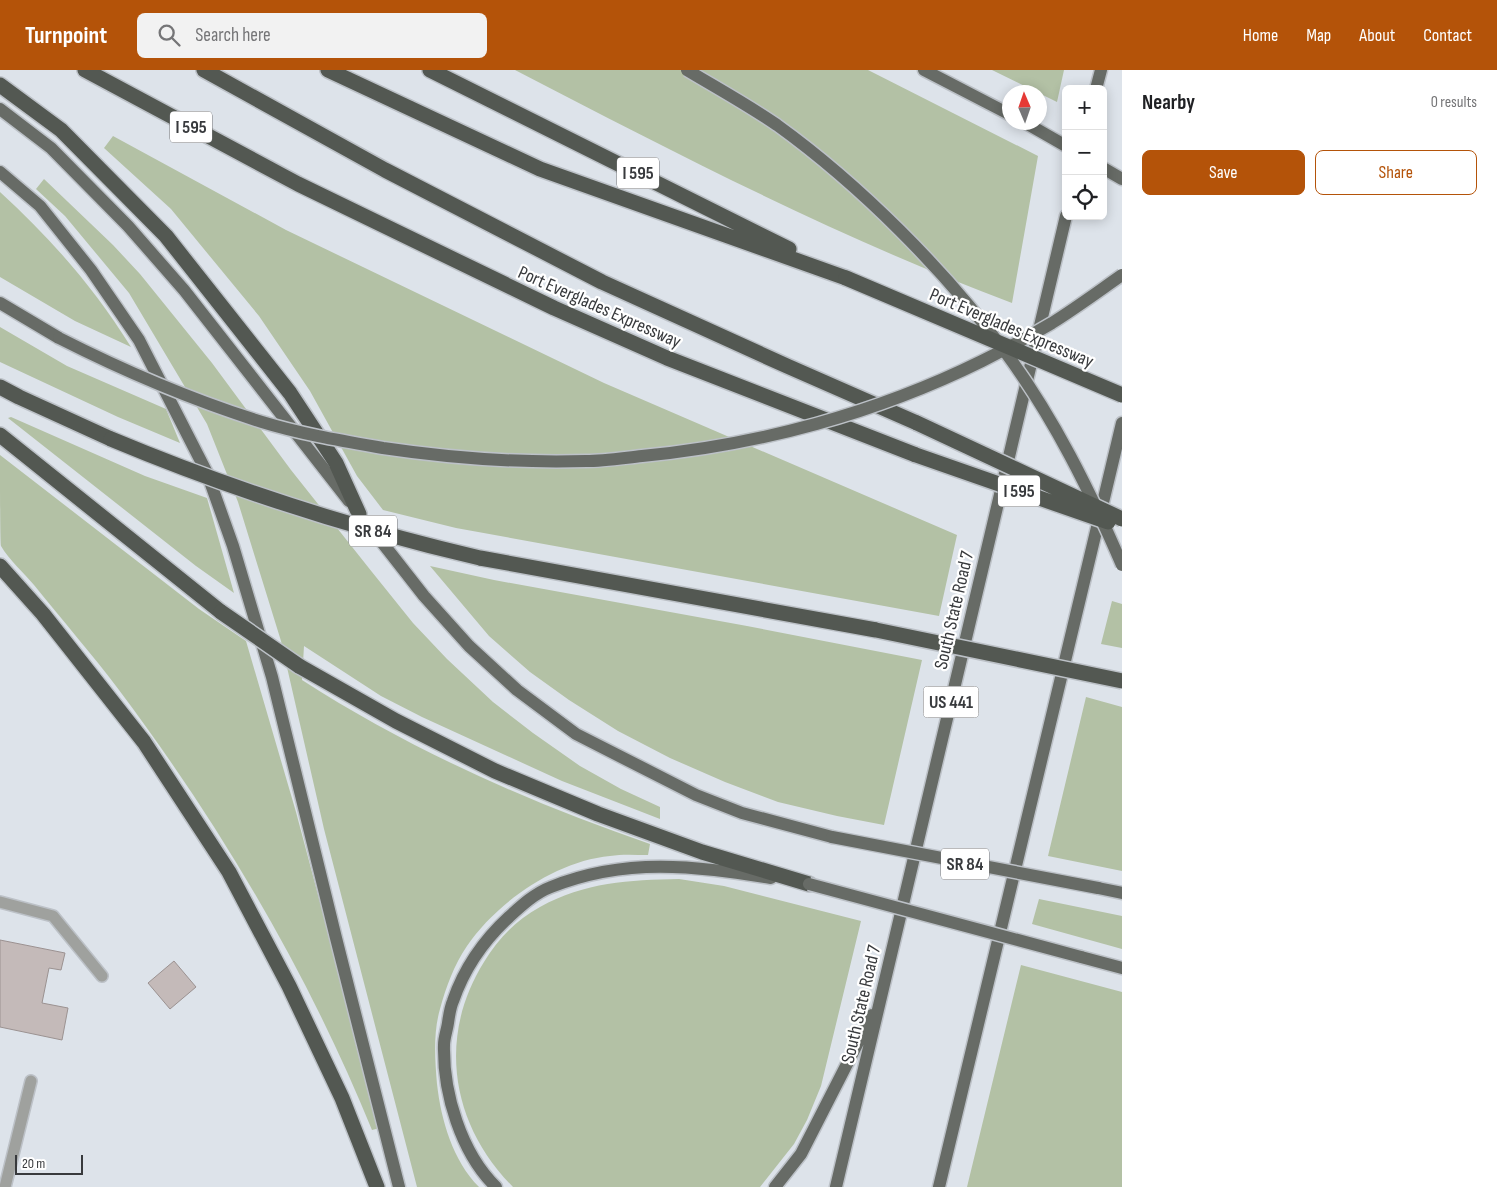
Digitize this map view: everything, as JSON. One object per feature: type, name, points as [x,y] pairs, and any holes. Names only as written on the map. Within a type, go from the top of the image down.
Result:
[{"type":"highway","name":"Port Everglades Expressway","points":[[85,70],[298,184],[554,308],[667,358],[916,455],[1122,526]]},
{"type":"highway","points":[[204,70],[385,170],[602,282],[917,423],[1122,519]]},
{"type":"highway","points":[[328,70],[540,169],[846,278]]},
{"type":"highway","name":"Port Everglades Expressway","points":[[430,70],[846,278],[1122,395]]},
{"type":"highway","points":[[0,85],[61,130],[166,236],[290,393],[336,463],[360,514]]},
{"type":"highway","points":[[0,387],[182,469],[284,505],[360,528],[480,558],[876,630],[1122,681]]},
{"type":"highway","points":[[0,435],[220,612],[299,666],[396,721],[495,771],[598,814],[702,852],[809,884]]},
{"type":"highway","points":[[0,566],[43,614],[144,742],[229,872],[289,986],[342,1098],[377,1187]]},
{"type":"main road","points":[[687,70],[749,107],[806,147],[886,218],[938,270],[1006,353],[1032,391],[1085,482],[1122,565]]},
{"type":"main road","points":[[924,70],[1002,110]]},
{"type":"main road","points":[[1097,85],[1101,70]]},
{"type":"main road","name":"SR 84","points":[[0,109],[51,148],[128,226],[184,290],[424,596],[469,646],[517,690],[576,734],[696,795],[742,814],[832,837],[1122,893]]},
{"type":"main road","points":[[1038,130],[1062,144]]},
{"type":"main road","points":[[1107,170],[1122,179]]},
{"type":"main road","points":[[0,172],[40,206],[91,270],[139,340],[207,473],[233,546],[272,677],[399,1187]]},
{"type":"main road","name":"South State Road 7","points":[[836,1187],[1065,220]]},
{"type":"main road","points":[[0,303],[59,338],[111,365],[264,422],[341,441],[424,454],[505,460],[588,461],[669,454],[750,440],[828,420],[904,395],[981,361],[1052,323],[1122,275]]},
{"type":"main road","points":[[939,1187],[1122,423]]},
{"type":"main road","points":[[496,1187],[465,1145],[448,1096],[444,1045],[452,1002],[472,961],[496,928],[523,904],[550,888],[579,878],[639,866],[710,868],[809,884],[1122,968]]},
{"type":"main road","points":[[775,1187],[802,1154],[882,994]]},
{"type":"lane","points":[[0,902],[53,916],[102,976]]},
{"type":"lane","points":[[4,1181],[31,1081]]},
{"type":"green space","points":[[515,70],[868,70],[1038,156],[1012,303],[885,251],[760,194]]},
{"type":"green space","points":[[992,70],[1064,70],[1057,102],[1047,97],[1047,85],[1022,85]]},
{"type":"green space","points":[[113,136],[286,230],[604,383],[957,535],[939,616],[456,528],[383,510],[357,476],[310,391],[259,316],[171,209],[104,148]]},
{"type":"green space","points":[[44,179],[113,245],[140,274],[212,363],[291,470],[372,572],[413,623],[447,659],[493,702],[580,766],[621,789],[660,807],[660,819],[562,781],[422,717],[381,696],[304,646],[302,680],[343,705],[427,751],[515,792],[560,811],[650,844],[648,855],[619,855],[590,859],[549,875],[530,886],[494,914],[467,946],[454,968],[442,1001],[436,1027],[437,1084],[445,1126],[455,1152],[470,1177],[479,1187],[417,1187],[324,829],[281,641],[238,502],[207,424],[129,293],[65,216],[36,189]]},
{"type":"green space","points":[[0,192],[71,265],[102,304],[131,347],[75,321],[0,277]]},
{"type":"green space","points":[[0,327],[67,366],[166,409],[180,443],[118,417],[0,362]]},
{"type":"green space","points":[[11,417],[145,476],[207,498],[234,593],[196,566],[8,418]]},
{"type":"green space","points":[[0,455],[199,609],[246,641],[296,812],[380,1128],[372,1130],[320,1014],[291,958],[260,902],[193,794],[109,677],[1,546]]},
{"type":"green space","points":[[430,566],[494,580],[922,660],[884,825],[778,802],[670,758],[618,731],[569,700],[530,672],[489,636]]},
{"type":"green space","points":[[1112,601],[1122,604],[1122,648],[1101,644]]},
{"type":"green space","points":[[1086,697],[1122,707],[1122,871],[1048,856]]},
{"type":"green space","points":[[679,879],[724,886],[861,921],[821,1086],[807,1120],[794,1144],[760,1187],[513,1187],[492,1163],[476,1136],[464,1108],[458,1079],[456,1050],[460,1020],[469,991],[484,962],[495,946],[515,924],[531,912],[557,899],[591,887],[608,884],[643,880]]},
{"type":"green space","points":[[1039,899],[1122,916],[1122,949],[1032,924]]},
{"type":"green space","points":[[1021,965],[1122,992],[1122,1187],[967,1187]]},
{"type":"building","points":[[0,940],[65,953],[61,970],[49,968],[42,1003],[68,1008],[62,1040],[0,1027]]},
{"type":"building","points":[[174,961],[196,987],[170,1009],[148,983]]}]
